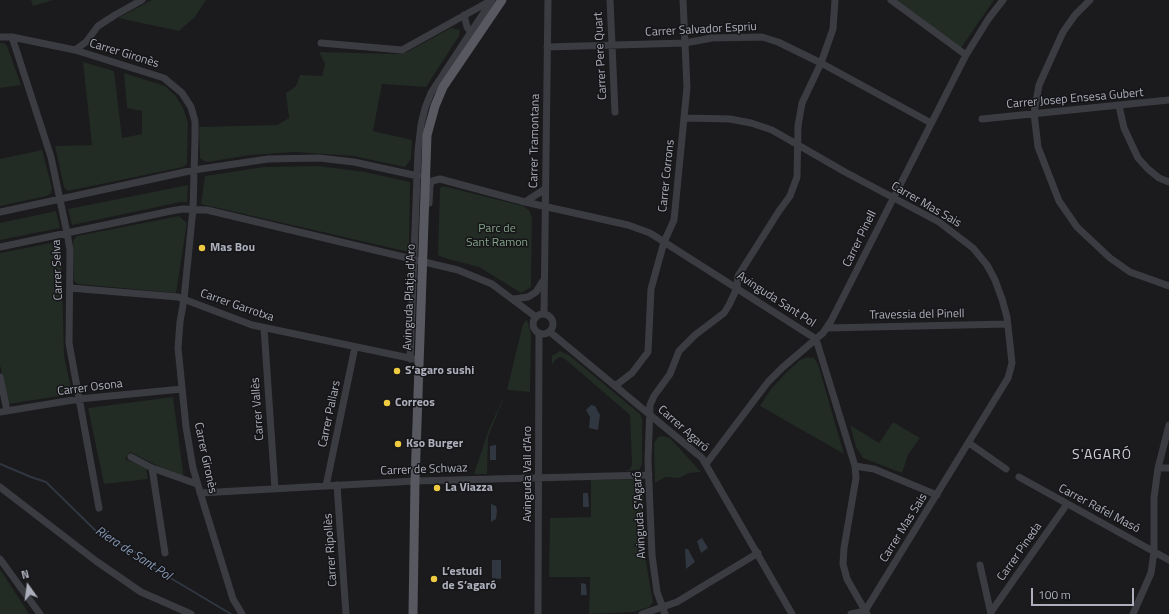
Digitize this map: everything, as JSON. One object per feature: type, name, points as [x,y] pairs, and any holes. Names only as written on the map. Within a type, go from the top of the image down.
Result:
[{"type":"main road","name":"Avinguda Platja d'Aro","points":[[413,614],[415,481],[420,360],[418,260],[423,228],[427,135],[435,106],[443,87],[498,0]]},
{"type":"street","points":[[75,50],[86,42],[98,26],[114,15],[142,0]]},
{"type":"street","points":[[321,43],[402,50],[464,15],[498,0]]},
{"type":"street","points":[[410,359],[418,260],[418,151],[425,108],[443,75],[471,32],[498,0]]},
{"type":"street","name":"Carrer Tramontana","points":[[544,314],[543,282],[548,8],[546,0]]},
{"type":"street","name":"Carrer Pere Quart","points":[[610,0],[615,112]]},
{"type":"street","name":"Carrer Corrons","points":[[615,386],[632,373],[648,352],[651,289],[664,242],[674,220],[687,87],[683,0]]},
{"type":"street","name":"Avinguda S'Agaró","points":[[664,611],[657,592],[652,555],[649,475],[649,414],[654,396],[670,374],[679,351],[695,335],[724,313],[737,288],[738,276],[790,196],[797,177],[798,126],[802,103],[821,63],[833,29],[835,0]]},
{"type":"street","points":[[891,0],[966,55]]},
{"type":"street","name":"Carrer Pinell","points":[[706,464],[768,382],[782,367],[827,328],[966,55],[989,18],[1003,0]]},
{"type":"street","points":[[1090,0],[1075,15],[1063,32],[1051,55],[1039,85],[1034,113],[1038,147],[1059,201],[1077,228],[1110,258],[1130,272],[1169,286]]},
{"type":"street","points":[[464,15],[467,27],[471,32]]},
{"type":"street","name":"Carrer Gironès","points":[[0,37],[12,37],[75,50],[164,78],[182,93],[191,106],[194,122],[193,209],[178,348],[182,389],[186,427],[193,468],[233,600],[242,614]]},
{"type":"street","name":"Carrer Selva","points":[[12,37],[51,157],[68,232],[70,250],[70,343],[99,508]]},
{"type":"street","name":"Carrer Salvador Espriu","points":[[547,47],[685,43],[712,38],[762,37],[778,42],[821,63],[931,123]]},
{"type":"street","name":"Carrer Josep Ensesa Gubert","points":[[982,119],[1169,100]]},
{"type":"street","points":[[1119,106],[1124,128],[1138,158],[1159,178],[1169,182]]},
{"type":"street","name":"Carrer Mas Sais","points":[[685,118],[730,119],[751,123],[772,130],[939,222],[973,248],[995,280],[1002,299],[1008,324],[1012,363],[1011,371],[969,443],[865,613]]},
{"type":"street","points":[[0,212],[194,170],[268,159],[319,158],[354,162],[418,176]]},
{"type":"street","name":"Avinguda Sant Pol","points":[[423,228],[428,219],[430,186],[436,179],[525,202],[628,225],[650,233],[816,339],[855,466],[856,478],[844,548],[843,564],[847,579],[865,613]]},
{"type":"street","points":[[525,202],[545,189]]},
{"type":"street","points":[[0,247],[171,211],[193,209],[218,212],[418,260],[479,277],[514,299],[536,317]]},
{"type":"street","points":[[514,299],[528,297],[536,292],[543,282]]},
{"type":"street","name":"Carrer Garrotxa","points":[[70,288],[178,297],[264,328],[420,360]]},
{"type":"street","points":[[544,314],[549,316],[553,321],[553,326],[550,332],[539,334],[533,326],[536,317],[544,314]]},
{"type":"street","name":"Travessia del Pinell","points":[[827,328],[1008,324]]},
{"type":"street","name":"Carrer Vallès","points":[[264,328],[275,489]]},
{"type":"street","name":"Carrer Agaró","points":[[550,332],[702,458],[792,614]]},
{"type":"street","name":"Avinguda Vall d'Aro","points":[[538,614],[540,478],[539,334]]},
{"type":"street","name":"Carrer Pallars","points":[[326,486],[355,347]]},
{"type":"street","points":[[0,377],[3,412]]},
{"type":"street","name":"Carrer Osona","points":[[3,412],[79,399],[182,389]]},
{"type":"street","points":[[1134,614],[1151,573],[1154,552],[1154,498],[1158,468],[1169,425]]},
{"type":"street","points":[[969,443],[1006,469]]},
{"type":"street","points":[[131,457],[152,468],[198,484]]},
{"type":"street","points":[[855,466],[874,469],[937,495]]},
{"type":"street","points":[[152,468],[165,553]]},
{"type":"street","points":[[1158,468],[1169,468]]},
{"type":"street","name":"Carrer de Schwaz","points":[[200,493],[415,481],[649,475]]},
{"type":"street","name":"Carrer Rafel Masó","points":[[1020,477],[1169,560]]},
{"type":"street","name":"Carrer Ripollès","points":[[338,485],[346,614]]},
{"type":"street","points":[[0,488],[96,561],[140,592],[191,614]]},
{"type":"street","name":"Carrer Pineda","points":[[991,613],[1067,504]]},
{"type":"street","points":[[642,614],[664,611],[758,553]]},
{"type":"street","points":[[0,559],[40,614]]},
{"type":"street","name":"Carrer Pineda","points":[[980,565],[991,613]]},
{"type":"street","points":[[851,614],[865,613]]},
{"type":"green space","points":[[31,0],[53,0],[33,6]]},
{"type":"green space","points":[[152,0],[206,0],[195,17],[179,31],[118,18]]},
{"type":"green space","points":[[891,0],[994,0],[959,51]]},
{"type":"green space","points":[[451,28],[460,30],[459,36],[426,87],[382,84],[373,131],[412,140],[411,159],[405,167],[353,156],[295,152],[250,155],[208,162],[200,158],[199,127],[277,125],[289,118],[286,93],[296,86],[300,75],[322,76],[325,64],[319,52],[398,54],[407,52]]},
{"type":"green space","points":[[0,43],[4,43],[7,46],[21,85],[0,88]]},
{"type":"green space","points":[[83,62],[114,71],[122,138],[142,134],[142,111],[127,108],[124,73],[165,86],[176,96],[183,108],[188,123],[187,164],[183,167],[68,191],[64,187],[55,146],[92,145]]},
{"type":"green space","points":[[42,150],[52,188],[51,193],[47,196],[0,206],[0,159]]},
{"type":"green space","points":[[318,166],[365,172],[410,182],[409,252],[201,204],[205,176],[264,167]]},
{"type":"green space","points":[[188,185],[187,202],[72,225],[68,209]]},
{"type":"green space","name":"Parc de Sant Ramon","points":[[443,186],[523,206],[529,210],[532,218],[531,287],[521,293],[479,267],[438,255],[440,188]]},
{"type":"green space","points":[[56,211],[60,228],[0,240],[0,223]]},
{"type":"green space","points":[[179,216],[187,223],[176,293],[78,284],[74,281],[73,241],[77,236]]},
{"type":"green space","points":[[61,241],[64,356],[71,388],[66,395],[8,404],[0,365],[0,253]]},
{"type":"green space","points":[[527,320],[531,334],[530,392],[507,390],[523,324]]},
{"type":"green space","points":[[560,351],[569,355],[640,414],[642,419],[642,465],[639,470],[624,471],[630,469],[632,464],[630,415],[565,359],[560,357],[555,360],[552,365],[552,356]]},
{"type":"green space","points":[[807,357],[814,358],[818,364],[844,454],[760,406],[771,389],[787,372],[800,360]]},
{"type":"green space","points":[[507,390],[488,437],[487,474],[474,474],[489,429]]},
{"type":"green space","points":[[173,397],[184,479],[130,452],[125,459],[146,468],[148,479],[104,484],[88,408]]},
{"type":"green space","points":[[893,422],[920,438],[908,455],[902,473],[863,458],[856,447],[850,425],[879,443]]},
{"type":"green space","points":[[662,436],[670,438],[701,472],[689,473],[679,478],[665,477],[655,483],[654,443],[658,437]]},
{"type":"green space","points":[[636,479],[643,486],[645,556],[653,602],[649,607],[633,612],[589,614],[590,577],[549,577],[550,518],[591,517],[591,480]]},
{"type":"green space","points":[[0,569],[29,614],[0,614]]},
{"type":"shaded area","points":[[591,405],[595,406],[600,415],[598,430],[589,428],[590,417],[586,410]]},
{"type":"shaded area","points":[[496,445],[496,460],[490,460],[490,446]]},
{"type":"shaded area","points":[[583,493],[588,493],[589,507],[583,507]]},
{"type":"shaded area","points":[[491,504],[496,506],[497,511],[496,519],[491,522]]},
{"type":"shaded area","points":[[702,538],[708,548],[701,553],[697,541]]},
{"type":"shaded area","points":[[685,549],[688,549],[695,562],[686,569]]},
{"type":"shaded area","points":[[492,560],[501,560],[501,579],[492,578]]},
{"type":"shaded area","points":[[581,583],[586,584],[587,595],[581,595]]},
{"type":"waterway","name":"Riera de Sant Pol","points":[[0,464],[46,482],[99,534],[137,553],[152,567],[231,614]]},
{"type":"place","name":"Mas Bou","points":[[202,248]]},
{"type":"place","name":"S’agaro sushi","points":[[397,371]]},
{"type":"place","name":"Correos","points":[[387,403]]},
{"type":"place","name":"Kso Burger","points":[[398,444]]},
{"type":"place","name":"La Viazza","points":[[437,488]]},
{"type":"place","name":"L’estudi de S’agaró","points":[[434,579]]},
{"type":"district","name":"S'AGARÓ","points":[[1102,456]]}]
